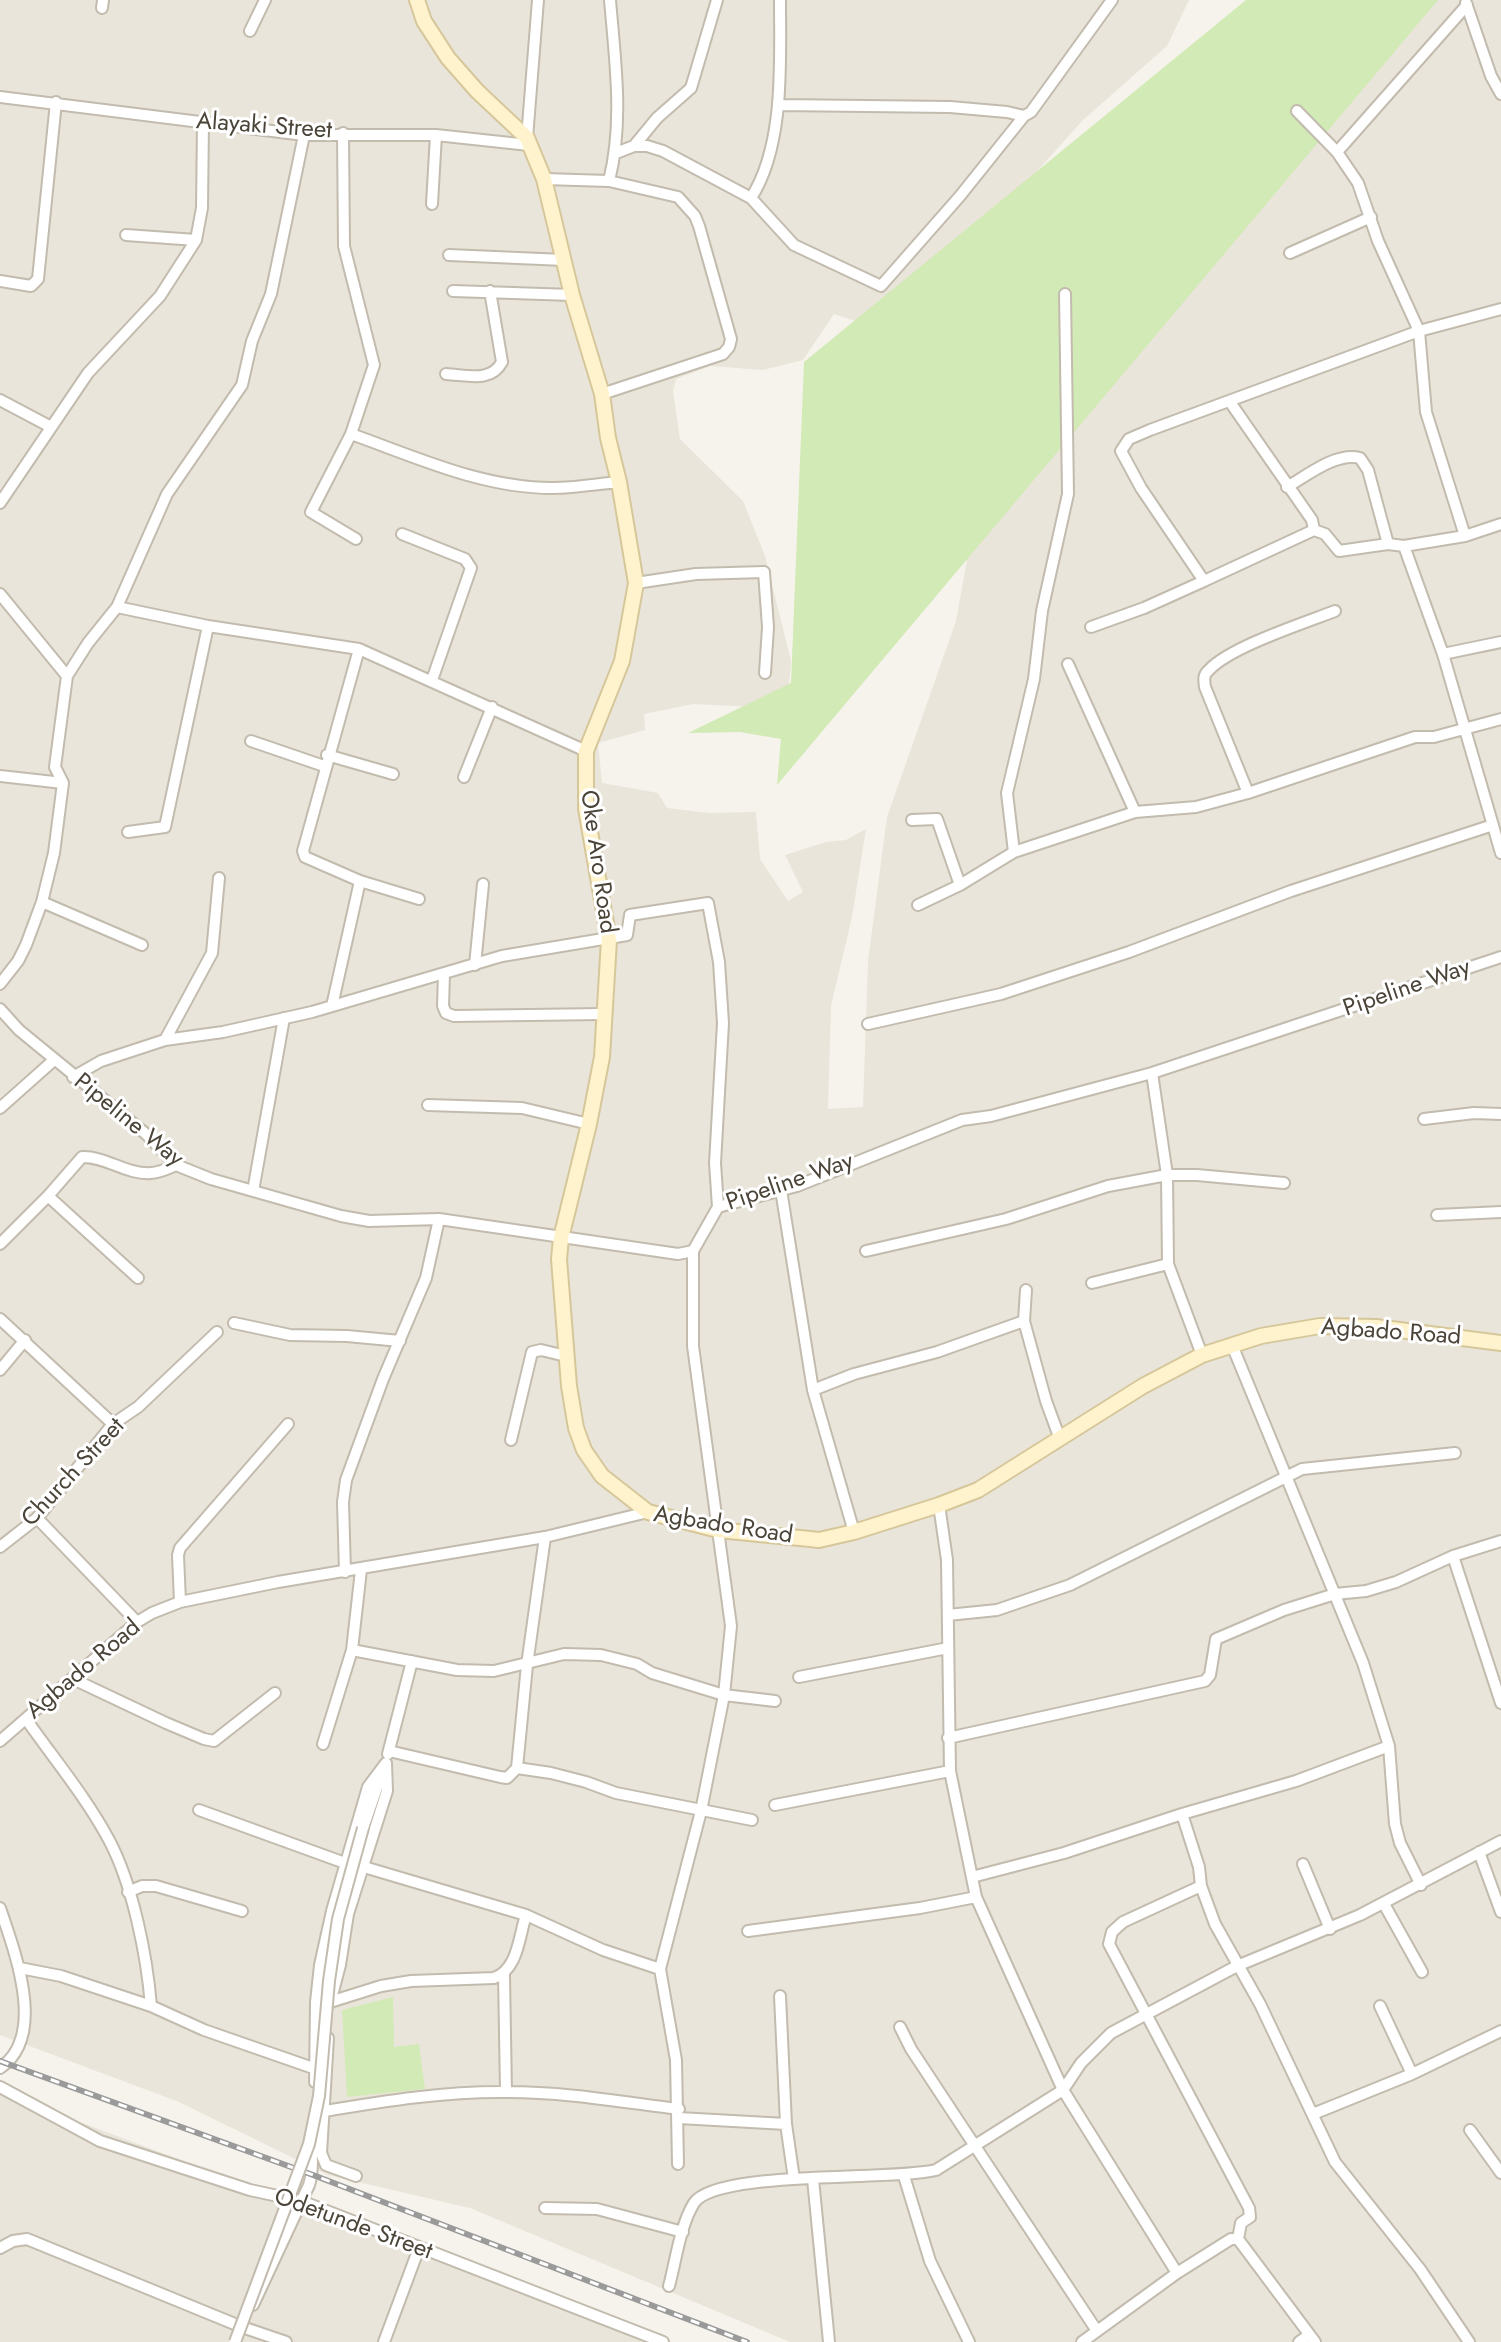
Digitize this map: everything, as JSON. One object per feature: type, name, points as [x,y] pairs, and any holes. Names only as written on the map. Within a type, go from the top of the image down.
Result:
[{"type":"main road","name":"Oke Aro Road","points":[[417,0],[424,21],[448,58],[528,142],[544,179],[572,295],[602,394],[636,583],[622,661],[586,751],[586,809],[609,940],[602,1057],[561,1238],[559,1259],[566,1356],[574,1414],[584,1450],[602,1476],[648,1512]]},
{"type":"main road","name":"Agbado Road","points":[[648,1512],[718,1530],[819,1540],[854,1532],[978,1490],[1104,1408],[1202,1355],[1261,1336],[1320,1326],[1376,1327],[1501,1343]]},
{"type":"street","points":[[250,31],[265,0]]},
{"type":"street","points":[[528,142],[538,0]]},
{"type":"street","points":[[609,181],[616,153],[618,103],[610,0]]},
{"type":"street","points":[[634,146],[657,118],[691,88],[717,0]]},
{"type":"street","points":[[751,198],[761,183],[780,105],[780,0]]},
{"type":"street","points":[[616,153],[634,146],[663,151],[751,198],[794,245],[881,286],[960,196],[1024,116],[1031,112],[1112,0]]},
{"type":"street","points":[[1466,3],[1491,76],[1501,94]]},
{"type":"street","points":[[1337,152],[1466,3]]},
{"type":"street","name":"Alayaki Street","points":[[0,97],[304,135],[436,135],[528,142]]},
{"type":"street","points":[[0,281],[31,286],[38,279],[56,102]]},
{"type":"street","points":[[780,105],[950,107],[1024,116]]},
{"type":"street","points":[[1297,111],[1337,152],[1358,183],[1378,241],[1419,331],[1426,412],[1465,536]]},
{"type":"street","points":[[0,503],[95,363],[160,296],[196,240],[202,208],[203,123]]},
{"type":"street","points":[[343,133],[344,246],[374,365],[351,434],[311,512],[356,539]]},
{"type":"street","points":[[0,984],[18,961],[42,902],[54,853],[63,783],[55,767],[67,676],[117,607],[167,494],[242,385],[252,341],[271,294],[304,135]]},
{"type":"street","points":[[432,204],[436,135]]},
{"type":"street","points":[[544,179],[609,181],[678,197],[695,216],[731,339],[723,354],[602,394]]},
{"type":"street","points":[[1290,253],[1371,217]]},
{"type":"street","points":[[126,235],[196,240]]},
{"type":"street","points":[[449,255],[564,260]]},
{"type":"street","points":[[453,291],[572,295]]},
{"type":"street","points":[[446,374],[487,376],[497,372],[502,362],[490,291]]},
{"type":"street","points":[[1014,852],[1007,793],[1034,679],[1042,611],[1068,494],[1065,294]]},
{"type":"street","points":[[1204,581],[1141,488],[1121,451],[1129,439],[1419,331],[1501,309]]},
{"type":"street","points":[[0,400],[51,427]]},
{"type":"street","points":[[1230,402],[1312,520],[1314,530]]},
{"type":"street","points":[[351,434],[471,477],[552,488],[619,482]]},
{"type":"street","points":[[1287,487],[1349,455],[1360,458],[1368,470],[1388,544]]},
{"type":"street","points":[[1091,627],[1144,608],[1314,530],[1325,534],[1339,551],[1388,544],[1404,546],[1465,536],[1501,524]]},
{"type":"street","points":[[402,534],[465,559],[471,568],[432,680]]},
{"type":"street","points":[[1404,546],[1443,654],[1501,853]]},
{"type":"street","points":[[636,583],[696,574],[764,572],[768,627],[765,673]]},
{"type":"street","points":[[0,594],[67,676]]},
{"type":"street","points":[[117,607],[208,626],[359,649],[586,751]]},
{"type":"street","points":[[1248,793],[1205,687],[1204,677],[1208,670],[1236,653],[1335,611]]},
{"type":"street","points":[[128,832],[165,827],[208,626]]},
{"type":"street","points":[[1443,654],[1501,642]]},
{"type":"street","points":[[359,649],[327,755],[303,851],[305,857],[360,881],[419,899]]},
{"type":"street","points":[[1068,664],[1135,812]]},
{"type":"street","points":[[464,777],[492,707]]},
{"type":"street","points":[[918,905],[960,885],[1014,852],[1135,812],[1196,807],[1248,793],[1415,737],[1434,737],[1501,719]]},
{"type":"street","points":[[251,741],[324,766]]},
{"type":"street","points":[[327,755],[393,774]]},
{"type":"street","points":[[0,776],[63,783]]},
{"type":"street","points":[[912,820],[932,818],[939,822],[960,885]]},
{"type":"street","points":[[868,1024],[1001,994],[1129,952],[1291,891],[1493,825]]},
{"type":"street","points":[[165,1040],[212,953],[219,878]]},
{"type":"street","points":[[332,1006],[360,881]]},
{"type":"street","points":[[475,965],[483,884]]},
{"type":"street","points":[[42,902],[142,945]]},
{"type":"street","points":[[73,1077],[101,1061],[165,1040],[223,1032],[284,1018],[535,949],[609,940],[627,935],[630,915],[708,903],[719,962],[723,1023],[715,1163],[718,1207]]},
{"type":"street","name":"Pipeline Way","points":[[0,1009],[19,1030],[73,1077],[146,1134],[176,1165],[211,1179],[369,1221],[439,1219],[615,1243],[670,1254],[693,1251],[718,1207],[781,1190],[962,1120],[991,1116],[1152,1073],[1501,957]]},
{"type":"street","points":[[444,974],[443,1006],[446,1013],[454,1016],[603,1014]]},
{"type":"street","points":[[253,1191],[284,1018]]},
{"type":"street","points":[[0,1108],[54,1060]]},
{"type":"street","points":[[1152,1073],[1167,1175],[1168,1264],[1202,1355]]},
{"type":"street","points":[[428,1105],[522,1108],[589,1124]]},
{"type":"street","points":[[1424,1119],[1474,1113],[1501,1114]]},
{"type":"street","points":[[0,1244],[82,1157],[151,1173],[176,1165]]},
{"type":"street","points":[[866,1251],[1006,1219],[1108,1186],[1167,1175],[1284,1183]]},
{"type":"street","points":[[781,1190],[813,1390],[854,1532]]},
{"type":"street","points":[[48,1196],[138,1278]]},
{"type":"street","points":[[1437,1215],[1501,1212]]},
{"type":"street","points":[[345,1572],[343,1502],[346,1480],[426,1278],[439,1219]]},
{"type":"street","points":[[678,2164],[676,2060],[660,1969],[701,1811],[724,1695],[731,1626],[693,1346],[693,1251]]},
{"type":"street","points":[[1092,1283],[1168,1264]]},
{"type":"street","points":[[1026,1290],[1024,1321],[1060,1439]]},
{"type":"street","points":[[0,1319],[113,1424]]},
{"type":"street","points":[[813,1390],[854,1374],[937,1352],[1024,1321]]},
{"type":"street","points":[[234,1323],[290,1335],[400,1341]]},
{"type":"street","name":"Church Street","points":[[0,1547],[37,1518],[113,1424],[138,1407],[217,1332]]},
{"type":"street","points":[[0,1370],[25,1340]]},
{"type":"street","points":[[1232,1345],[1363,1663],[1389,1746],[1395,1824],[1400,1843],[1421,1885]]},
{"type":"street","points":[[511,1440],[532,1352],[541,1350],[566,1356]]},
{"type":"street","points":[[180,1602],[180,1548],[288,1424]]},
{"type":"street","points":[[948,1615],[997,1610],[1070,1585],[1311,1467],[1455,1453]]},
{"type":"street","points":[[939,1505],[947,1560],[950,1771],[976,1897],[1063,2090],[1177,2273]]},
{"type":"street","name":"Agbado Road","points":[[0,1741],[137,1622],[180,1602],[545,1537],[648,1512]]},
{"type":"street","points":[[37,1518],[137,1622]]},
{"type":"street","points":[[389,1751],[507,1778],[517,1768],[527,1665],[545,1537]]},
{"type":"street","points":[[948,1738],[1205,1681],[1210,1675],[1216,1639],[1284,1610],[1335,1594],[1366,1591],[1396,1582],[1453,1556],[1501,1541]]},
{"type":"street","points":[[1453,1556],[1501,1703]]},
{"type":"street","points":[[323,1744],[352,1650],[361,1570]]},
{"type":"street","points":[[799,1677],[948,1648]]},
{"type":"street","points":[[352,1650],[457,1670],[494,1671],[564,1654],[601,1655],[637,1664],[652,1673],[724,1695],[775,1701]]},
{"type":"street","points":[[235,2342],[309,2144],[319,2096],[338,1919],[363,1828],[386,1763],[412,1661]]},
{"type":"street","points":[[73,1679],[191,1734],[214,1741],[275,1693]]},
{"type":"street","points":[[26,1719],[94,1813],[111,1843],[146,1960],[151,2006]]},
{"type":"street","points":[[972,1877],[1064,1853],[1296,1781],[1389,1746]]},
{"type":"street","points":[[235,2342],[314,2172],[311,2159],[320,1965],[345,1863],[368,1787],[386,1763]]},
{"type":"street","points":[[356,2176],[326,2165],[321,2153],[330,2002],[348,1914],[387,1791],[386,1763]]},
{"type":"street","points":[[517,1768],[551,1773],[616,1793],[752,1820]]},
{"type":"street","points":[[775,1805],[950,1771]]},
{"type":"street","points":[[199,1810],[345,1863]]},
{"type":"street","points":[[1182,1814],[1199,1867],[1201,1886],[1215,1924],[1255,1994],[1335,2162],[1420,2269],[1469,2342]]},
{"type":"street","points":[[669,2286],[683,2232],[694,2204],[702,2195],[712,2190],[794,2179],[904,2176],[936,2170],[1063,2090],[1096,2046],[1111,2033],[1237,1966],[1384,1904],[1501,1841]]},
{"type":"street","points":[[1479,1852],[1501,1912]]},
{"type":"street","points":[[1303,1864],[1330,1929]]},
{"type":"street","points":[[364,1867],[526,1915],[603,1950],[660,1969]]},
{"type":"street","points":[[128,1892],[142,1886],[156,1886],[242,1911]]},
{"type":"street","points":[[1201,1886],[1123,1922],[1112,1932],[1109,1944],[1249,2208],[1250,2217],[1241,2223],[1238,2239],[1312,2338],[1299,2342]]},
{"type":"street","points":[[748,1931],[920,1908],[976,1897]]},
{"type":"street","points":[[1384,1904],[1422,1972]]},
{"type":"street","points":[[0,1908],[20,1968],[24,1995],[23,2039],[16,2053],[0,2068]]},
{"type":"street","points":[[330,2002],[381,1986],[411,1981],[504,1975],[510,1968],[526,1915]]},
{"type":"street","points":[[20,1968],[61,1976],[151,2006],[204,2030],[316,2069]]},
{"type":"street","points":[[504,1975],[506,2092]]},
{"type":"street","points":[[780,1996],[786,2124],[794,2179]]},
{"type":"street","points":[[1380,2006],[1412,2074]]},
{"type":"street","points":[[900,2027],[911,2049],[1097,2331]]},
{"type":"street","points":[[1313,2114],[1412,2074],[1501,2031]]},
{"type":"street","name":"Odetunde Street","points":[[0,2087],[100,2141],[250,2190],[301,2201],[655,2341]]},
{"type":"street","points":[[325,2111],[392,2100],[506,2092],[572,2095],[679,2114],[786,2124]]},
{"type":"street","points":[[1470,2130],[1501,2173]]},
{"type":"street","points":[[904,2176],[930,2261],[969,2342]]},
{"type":"street","points":[[813,2179],[829,2342]]},
{"type":"street","points":[[545,2208],[597,2209],[683,2232]]},
{"type":"street","points":[[0,2248],[13,2241],[27,2239],[286,2342]]},
{"type":"street","points":[[1082,2342],[1177,2273],[1231,2239],[1238,2239]]},
{"type":"street","points":[[384,2342],[419,2248]]},
{"type":"shaded area","points":[[0,0],[1189,0],[1167,46],[1083,120],[949,269],[876,328],[834,314],[803,360],[763,370],[710,366],[676,379],[673,391],[680,439],[743,501],[765,556],[791,661],[789,685],[776,708],[693,704],[644,714],[645,730],[598,743],[602,783],[658,793],[667,808],[709,813],[756,812],[760,859],[788,901],[803,892],[785,855],[826,842],[846,840],[866,829],[852,917],[831,1006],[828,1109],[863,1107],[868,961],[887,817],[956,621],[967,560],[961,500],[1289,0],[1501,0],[1501,2342],[790,2342],[470,2208],[328,2175],[179,2102],[0,2035]]},
{"type":"shaded area","points":[[0,2092],[476,2271],[655,2342],[0,2342]]},
{"type":"green space","points":[[1246,0],[1438,0],[777,785],[781,739],[740,732],[688,733],[791,683],[804,362]]},
{"type":"green space","points":[[393,1997],[394,2047],[419,2044],[425,2089],[347,2097],[342,2010]]},
{"type":"railway","points":[[0,2061],[313,2175],[747,2342]]}]
